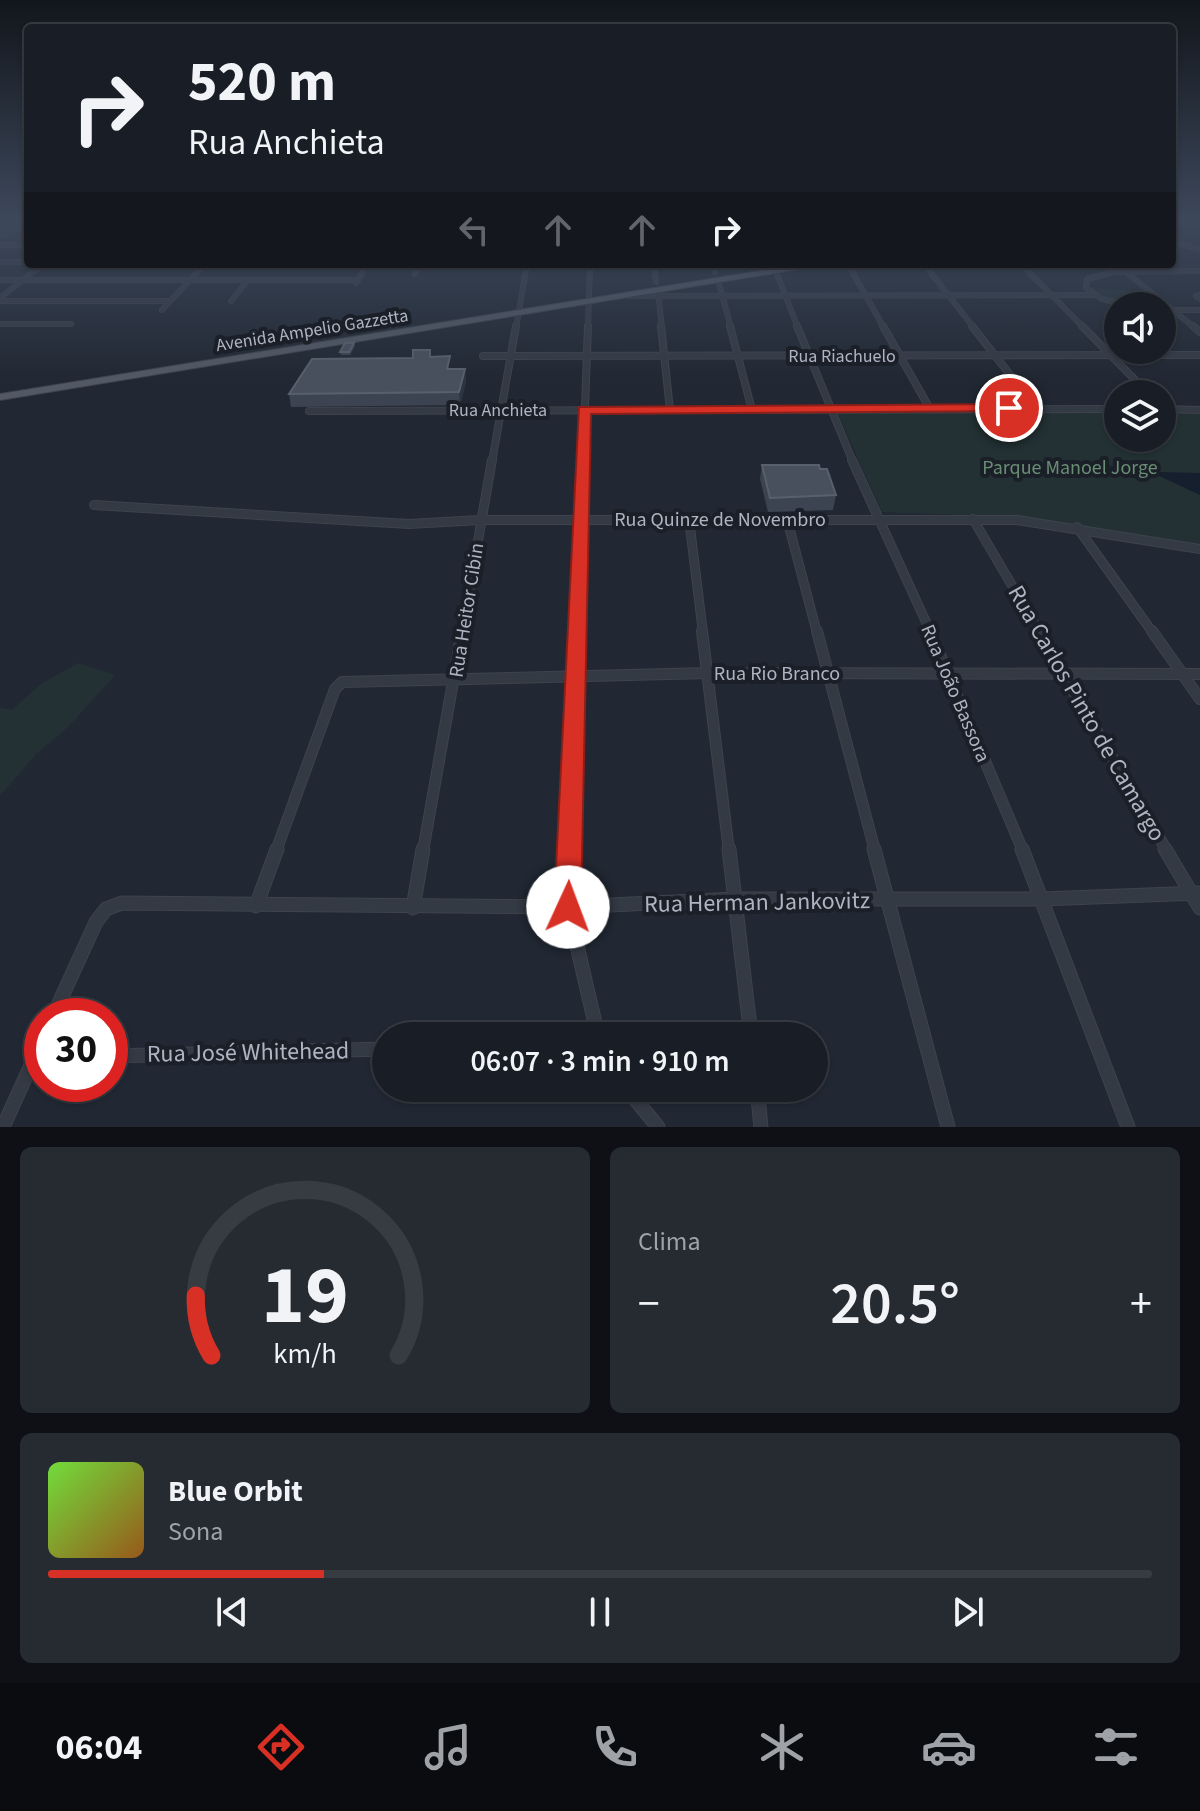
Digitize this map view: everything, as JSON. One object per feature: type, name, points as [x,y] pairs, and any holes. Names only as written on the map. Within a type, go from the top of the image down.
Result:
[{"type":"main road","name":"Avenida Ampelio Gazzetta","points":[[589,297],[620,296],[657,289],[706,275]]},
{"type":"main road","name":"Avenida Ampelio Gazzetta","points":[[0,397],[16,390],[347,332],[657,289]]},
{"type":"main road","name":"Avenida Ampelio Gazzetta","points":[[0,388],[16,390],[333,343],[519,308]]},
{"type":"main road","points":[[333,343],[347,332]]},
{"type":"street","points":[[0,300],[29,275]]},
{"type":"street","points":[[162,310],[195,275]]},
{"type":"street","points":[[0,280],[357,282],[361,275]]},
{"type":"street","name":"Rua Heitor Cibin","points":[[413,908],[525,275]]},
{"type":"street","points":[[590,275],[568,907],[595,1022]]},
{"type":"street","points":[[655,275],[670,410]]},
{"type":"street","points":[[716,275],[752,410]]},
{"type":"street","name":"Rua João Bassora","points":[[777,275],[829,409],[949,673],[1042,899],[1128,1127]]},
{"type":"street","points":[[854,275],[930,409]]},
{"type":"street","points":[[932,275],[1036,408]]},
{"type":"street","points":[[1031,275],[1104,348]]},
{"type":"street","points":[[1093,295],[1086,288],[1087,279],[1097,275]]},
{"type":"street","points":[[1129,275],[1150,292]]},
{"type":"street","points":[[231,301],[247,281]]},
{"type":"street","points":[[657,289],[722,296],[1093,295],[1104,298]]},
{"type":"street","points":[[0,300],[170,301]]},
{"type":"street","points":[[1176,310],[1200,310]]},
{"type":"street","points":[[1176,313],[1200,332]]},
{"type":"street","points":[[0,324],[71,324]]},
{"type":"street","name":"Rua Riachuelo","points":[[1176,355],[1200,355]]},
{"type":"street","name":"Rua Riachuelo","points":[[483,356],[1104,356]]},
{"type":"street","points":[[1120,364],[1135,380]]},
{"type":"street","name":"Rua Anchieta","points":[[309,411],[1104,409]]},
{"type":"street","points":[[1176,409],[1200,410]]},
{"type":"street","name":"Rua Quinze de Novembro","points":[[94,505],[409,524],[480,520],[973,519],[1077,527],[1196,548]]},
{"type":"street","points":[[689,519],[710,673],[749,1022]]},
{"type":"street","points":[[787,519],[948,1127]]},
{"type":"street","name":"Rua Carlos Pinto de Camargo","points":[[973,519],[1196,893],[1200,908]]},
{"type":"street","points":[[1077,527],[1200,699]]},
{"type":"street","points":[[1196,548],[1200,557]]},
{"type":"street","name":"Rua Rio Branco","points":[[256,906],[335,689],[342,682],[355,679],[576,678],[710,673],[1200,674]]},
{"type":"street","name":"Rua Herman Jankovitz","points":[[61,998],[96,922],[106,909],[122,903],[568,907],[736,899],[1042,899],[1196,893]]},
{"type":"street","name":"Rua José Whitehead","points":[[128,1056],[372,1049]]},
{"type":"street","points":[[3,1127],[24,1086]]},
{"type":"street","points":[[637,1102],[658,1127]]},
{"type":"street","points":[[758,1102],[761,1127]]},
{"type":"green space","points":[[1090,288],[1145,292],[1104,292],[1104,295]]},
{"type":"green space","name":"Parque Manoel Jorge","points":[[836,410],[1104,411],[1104,452],[1176,452],[1176,412],[1200,412],[1200,546],[1014,517],[882,512]]},
{"type":"green space","points":[[78,663],[115,675],[67,728],[36,754],[0,796],[0,708],[12,710],[41,684]]},
{"type":"water","points":[[1064,460],[1156,472],[1200,473],[1200,495],[1157,475]]},
{"type":"building","points":[[345,343],[354,343],[349,352],[340,352]]},
{"type":"building","points":[[413,350],[430,350],[430,357],[450,356],[447,369],[465,369],[459,392],[289,394],[312,359],[413,358]]},
{"type":"building","points":[[762,465],[819,465],[820,469],[827,469],[836,495],[770,498]]},
{"type":"route","points":[[568,907],[584,410],[1009,408]]}]
